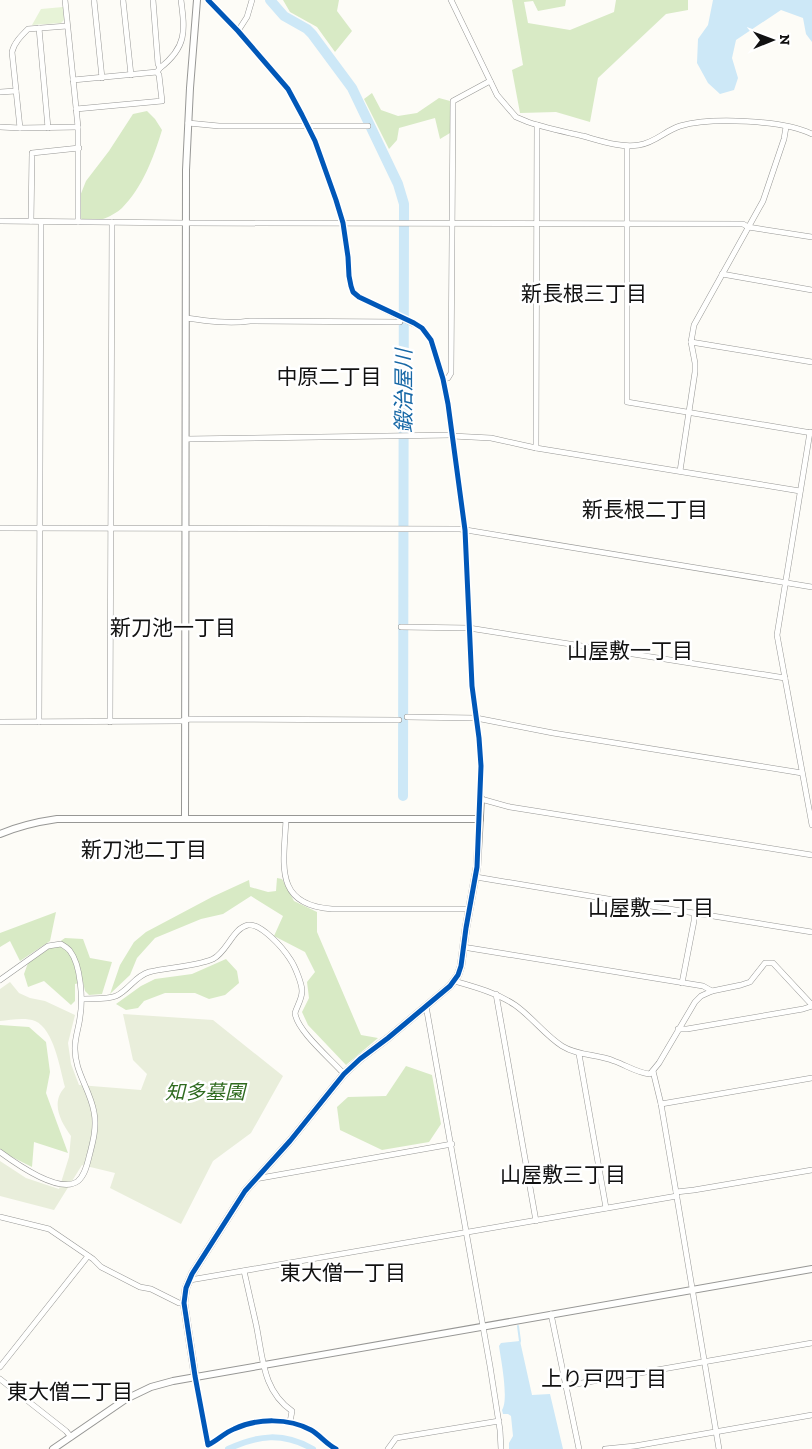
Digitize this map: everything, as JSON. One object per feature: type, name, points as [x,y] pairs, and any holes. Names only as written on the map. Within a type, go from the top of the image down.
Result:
[{"type":"street","points":[[65,0],[78,127],[78,222]]},
{"type":"street","points":[[94,0],[102,78]]},
{"type":"street","points":[[123,0],[131,75]]},
{"type":"street","points":[[76,109],[162,101],[153,0]]},
{"type":"street","points":[[73,80],[131,75],[159,70],[176,52],[183,36],[181,0]]},
{"type":"street","points":[[186,818],[186,170],[197,0]]},
{"type":"street","points":[[208,0],[238,31],[288,89],[308,127],[325,167],[343,223],[349,276],[353,292],[408,320],[428,334],[443,379],[466,530],[472,686],[482,766],[476,877],[469,909],[461,966],[454,980],[426,1006],[344,1074],[290,1141],[245,1191],[192,1274],[186,1288],[184,1304],[208,1445],[224,1434],[244,1425],[266,1421],[290,1422],[313,1431],[329,1446],[336,1449]]},
{"type":"street","points":[[238,31],[247,17],[252,0]]},
{"type":"street","points":[[451,0],[497,95],[516,117],[537,126],[626,146],[640,146],[671,129],[693,123],[757,122],[796,128],[812,134]]},
{"type":"street","points":[[20,128],[13,48],[28,29],[67,26]]},
{"type":"street","points":[[39,28],[48,128]]},
{"type":"street","points":[[443,379],[448,378],[451,373],[453,101],[490,81]]},
{"type":"street","points":[[0,92],[16,91]]},
{"type":"street","points":[[188,124],[308,127],[368,126]]},
{"type":"street","points":[[536,448],[537,126]]},
{"type":"street","points":[[0,127],[78,127]]},
{"type":"street","points":[[680,471],[695,372],[691,342],[697,319],[762,201],[784,139],[786,127]]},
{"type":"street","points":[[626,146],[627,402],[811,433],[777,635],[812,825]]},
{"type":"street","points":[[31,221],[32,153],[79,148]]},
{"type":"street","points":[[0,221],[743,224],[748,227],[812,237]]},
{"type":"street","points":[[39,722],[41,222]]},
{"type":"street","points":[[110,722],[112,222]]},
{"type":"street","points":[[722,274],[812,290]]},
{"type":"street","points":[[186,318],[219,321],[400,322],[401,317]]},
{"type":"street","points":[[691,342],[812,362]]},
{"type":"street","points":[[186,439],[404,435],[452,435],[491,438],[536,448],[800,491]]},
{"type":"street","points":[[0,528],[460,529],[812,587]]},
{"type":"street","points":[[403,627],[469,628],[785,678]]},
{"type":"street","points":[[407,717],[476,718],[802,773]]},
{"type":"street","points":[[0,722],[399,720]]},
{"type":"street","points":[[481,800],[510,807],[812,855]]},
{"type":"street","points":[[0,834],[36,822],[56,819],[480,820]]},
{"type":"street","points":[[286,819],[284,867],[287,885],[291,892],[300,900],[311,906],[332,909],[469,909]]},
{"type":"street","points":[[476,877],[812,932]]},
{"type":"street","points":[[682,984],[694,913]]},
{"type":"street","points":[[82,999],[115,996],[139,976],[148,972],[212,959],[223,950],[241,928],[248,925],[256,926],[264,931],[292,962],[302,991],[295,1013],[299,1024],[344,1074]]},
{"type":"street","points":[[0,980],[48,946],[61,944],[69,950],[78,969],[82,999],[76,1040],[76,1065],[94,1110],[95,1126],[93,1140],[82,1176],[74,1183],[56,1183],[22,1168],[0,1152]]},
{"type":"street","points":[[463,947],[703,986],[712,991]]},
{"type":"street","points":[[454,980],[496,994],[516,1006],[562,1046],[578,1054],[608,1059],[642,1074],[650,1074],[653,1071],[678,1029],[695,1002],[701,996],[712,991],[750,982],[765,963],[773,963],[812,1005],[804,1009],[678,1029]]},
{"type":"street","points":[[496,994],[536,1221]]},
{"type":"street","points":[[426,1006],[484,1326],[499,1421],[500,1449]]},
{"type":"street","points":[[578,1054],[606,1208]]},
{"type":"street","points":[[653,1071],[661,1104],[720,1449]]},
{"type":"street","points":[[661,1104],[812,1078]]},
{"type":"street","points":[[255,1179],[452,1144]]},
{"type":"street","points":[[190,1280],[536,1221],[694,1190],[812,1170]]},
{"type":"street","points":[[0,1217],[49,1229],[93,1259],[101,1267],[140,1287],[151,1289],[184,1304]]},
{"type":"street","points":[[0,1367],[88,1256]]},
{"type":"street","points":[[53,1449],[133,1395],[156,1386],[195,1376],[812,1270]]},
{"type":"street","points":[[244,1271],[263,1365],[276,1397],[292,1411],[290,1422]]},
{"type":"street","points":[[551,1314],[579,1449]]},
{"type":"street","points":[[565,1386],[812,1343]]},
{"type":"street","points":[[0,1379],[66,1430],[71,1437]]},
{"type":"street","points":[[605,1449],[636,1446],[812,1415]]},
{"type":"street","points":[[388,1449],[396,1438],[499,1421]]},
{"type":"green space","points":[[283,0],[339,0],[337,11],[352,31],[335,52],[317,27],[290,12]]},
{"type":"green space","points":[[512,0],[566,0],[565,6],[538,11],[533,1],[524,2],[528,23],[570,30],[614,12],[616,0],[688,0],[688,10],[666,14],[598,78],[590,122],[556,112],[520,113],[512,70],[523,65]]},
{"type":"green space","points":[[63,7],[64,20],[61,23],[32,25],[41,9]]},
{"type":"green space","points":[[372,93],[381,110],[398,116],[417,113],[439,98],[450,101],[450,133],[440,139],[435,118],[399,128],[397,140],[389,149],[364,99]]},
{"type":"green space","points":[[147,111],[162,130],[141,182],[122,208],[105,218],[87,223],[78,216],[78,201],[86,181],[109,151],[133,114]]},
{"type":"green space","points":[[277,878],[282,879],[294,901],[317,912],[317,932],[361,1035],[378,1038],[346,1065],[308,1025],[302,1012],[309,998],[307,982],[315,972],[305,952],[274,936],[283,916],[251,896],[223,914],[201,919],[155,938],[137,958],[130,975],[110,994],[120,965],[134,942],[146,932],[249,880],[250,887],[268,892],[276,891]]},
{"type":"green space","points":[[56,912],[50,941],[20,961],[10,941],[0,947],[0,933]]},
{"type":"green space","points":[[65,938],[83,939],[90,958],[112,962],[102,994],[89,995],[85,991],[83,982],[75,984],[75,1001],[71,1005],[44,981],[28,987],[24,974],[28,963]]},
{"type":"green space","points":[[226,959],[237,971],[239,983],[225,995],[209,999],[195,993],[165,993],[144,1001],[138,1008],[126,1010],[116,1004],[141,986],[155,979],[192,974]]},
{"type":"green space","name":"知多墓園","points":[[10,982],[19,993],[30,998],[45,1001],[75,1015],[68,1043],[71,1064],[79,1085],[141,1090],[147,1074],[133,1060],[123,1014],[213,1020],[283,1076],[251,1133],[213,1161],[181,1224],[110,1188],[115,1173],[82,1165],[54,1210],[0,1196],[0,1161],[26,1178],[59,1189],[69,1157],[71,1136],[59,1112],[58,1099],[65,1087],[55,1050],[47,1032],[42,1025],[27,1019],[0,1021],[0,989]]},
{"type":"green space","points":[[0,1025],[29,1027],[46,1042],[50,1072],[46,1093],[68,1153],[34,1142],[32,1167],[4,1153],[0,1149]]},
{"type":"green space","points":[[406,1066],[432,1075],[441,1124],[429,1142],[382,1150],[340,1130],[337,1107],[348,1097],[386,1096]]},
{"type":"water","points":[[713,0],[812,0],[812,42],[806,34],[803,18],[781,10],[736,40],[732,58],[738,78],[734,90],[720,94],[708,83],[697,63],[698,39],[708,25]]},
{"type":"water","points":[[520,1341],[532,1395],[550,1394],[563,1449],[509,1449],[509,1443],[513,1436],[511,1416],[503,1414],[502,1410],[505,1389],[499,1346],[501,1343]]},
{"type":"waterway","name":"鍛治屋川","points":[[270,0],[284,16],[307,29],[312,34],[352,88],[398,184],[404,204],[403,796]]},
{"type":"waterway","points":[[518,1326],[519,1343]]},
{"type":"waterway","points":[[228,1449],[260,1438],[271,1437],[291,1440],[313,1449]]},
{"type":"cycle path","points":[[208,0],[238,31],[288,89],[315,141],[343,223],[349,276],[353,292],[359,297],[414,323],[422,328],[431,340],[443,379],[448,404],[465,530],[472,686],[481,766],[477,867],[458,975],[450,986],[344,1074],[290,1141],[245,1191],[192,1274],[186,1288],[184,1303],[208,1445],[243,1425],[273,1421],[302,1426],[314,1432],[336,1449]]},
{"type":"district","name":"新長根三丁目","points":[[584,294]]},
{"type":"district","name":"中原二丁目","points":[[329,377]]},
{"type":"district","name":"新長根二丁目","points":[[645,510]]},
{"type":"district","name":"新刀池一丁目","points":[[173,628]]},
{"type":"district","name":"山屋敷一丁目","points":[[630,651]]},
{"type":"district","name":"新刀池二丁目","points":[[144,850]]},
{"type":"district","name":"山屋敷二丁目","points":[[651,908]]},
{"type":"district","name":"山屋敷三丁目","points":[[563,1175]]},
{"type":"district","name":"東大僧一丁目","points":[[343,1273]]},
{"type":"district","name":"上り戸四丁目","points":[[604,1379]]},
{"type":"district","name":"東大僧二丁目","points":[[70,1392]]}]
